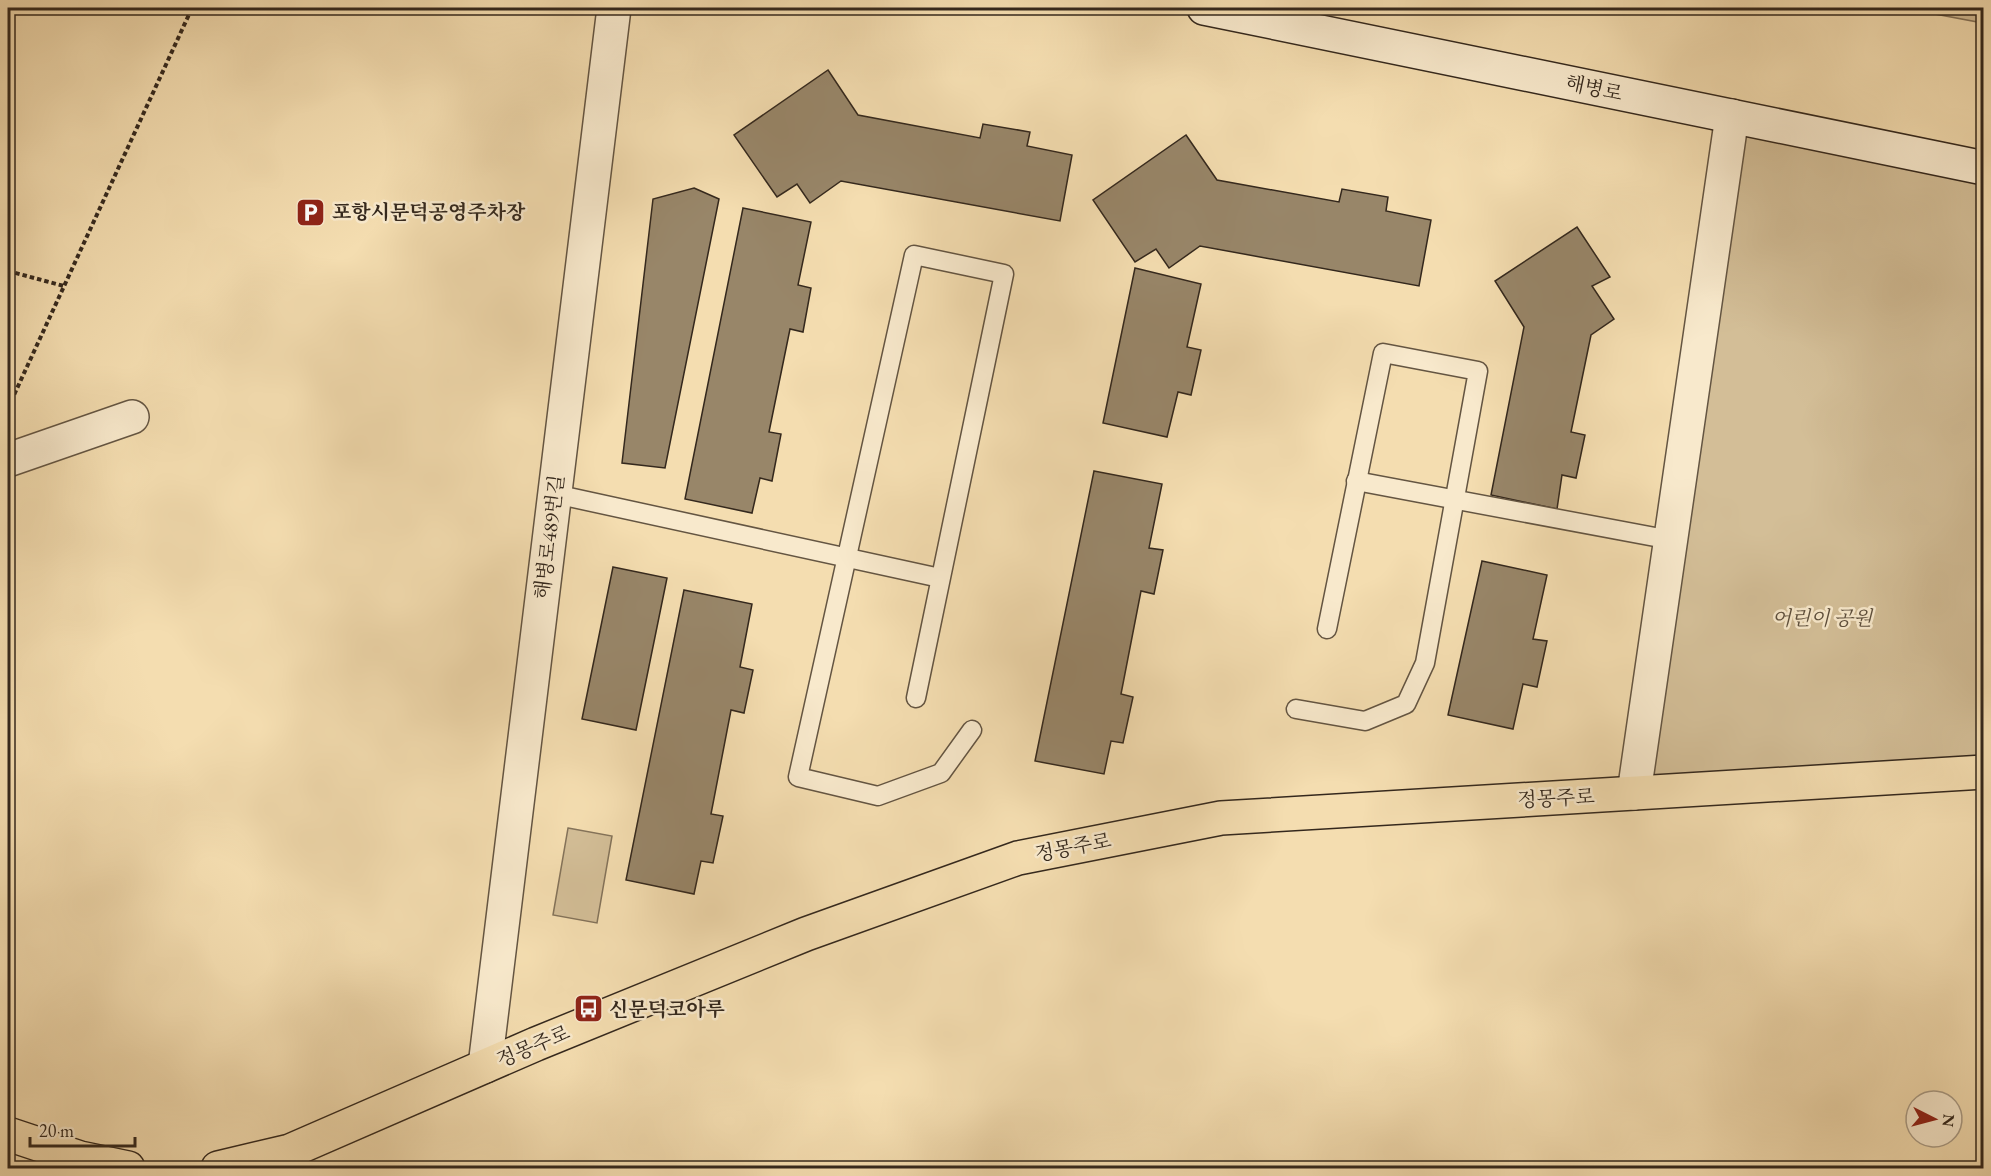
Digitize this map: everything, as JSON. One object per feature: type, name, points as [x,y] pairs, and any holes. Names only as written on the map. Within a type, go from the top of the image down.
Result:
[{"type":"main road","name":"정몽주로","points":[[219,1168],[290,1151],[485,1066],[806,934],[1018,858],[1221,818],[1983,772]]},
{"type":"main road","points":[[8,1134],[80,1158],[128,1168]]},
{"type":"street","name":"해병로489번길","points":[[485,1066],[614,8]]},
{"type":"street","name":"해병로","points":[[1204,8],[1983,168]]},
{"type":"street","points":[[1634,793],[1732,116]]},
{"type":"street","points":[[8,460],[132,417]]},
{"type":"lane","points":[[916,698],[939,578],[1004,274],[914,255],[798,777],[878,796],[941,773],[972,730]]},
{"type":"lane","points":[[1296,709],[1365,721],[1406,704],[1425,663],[1478,371],[1383,353],[1327,629]]},
{"type":"lane","points":[[1356,481],[1671,540]]},
{"type":"lane","points":[[555,494],[939,578]]},
{"type":"path","points":[[8,408],[192,8]]},
{"type":"path","points":[[8,271],[64,286]]},
{"type":"green space","points":[[1903,8],[1983,8],[1983,23]]},
{"type":"green space","name":"어린이 공원","points":[[1732,116],[1983,168],[1983,772],[1634,793]]},
{"type":"green space","points":[[568,828],[612,836],[597,923],[553,915]]},
{"type":"building","points":[[828,70],[858,115],[980,138],[983,124],[1030,132],[1027,146],[1072,155],[1060,221],[841,181],[810,203],[797,184],[777,197],[734,135]]},
{"type":"building","points":[[1186,135],[1217,180],[1339,202],[1342,189],[1388,197],[1386,211],[1431,220],[1419,286],[1200,246],[1169,268],[1156,249],[1135,262],[1093,200]]},
{"type":"building","points":[[694,188],[719,199],[665,468],[622,463],[653,199]]},
{"type":"building","points":[[743,208],[811,222],[798,285],[811,288],[803,332],[790,329],[769,432],[781,434],[772,481],[760,478],[752,513],[685,499]]},
{"type":"building","points":[[1577,227],[1610,277],[1592,286],[1614,319],[1591,335],[1571,432],[1585,435],[1576,478],[1562,475],[1557,509],[1491,495],[1524,327],[1495,281]]},
{"type":"building","points":[[1135,268],[1201,284],[1187,347],[1201,350],[1191,395],[1178,392],[1167,437],[1103,423]]},
{"type":"building","points":[[1094,471],[1162,484],[1149,548],[1163,550],[1154,594],[1141,591],[1121,694],[1133,697],[1123,743],[1111,741],[1104,774],[1035,761]]},
{"type":"building","points":[[1482,561],[1547,575],[1533,639],[1547,641],[1537,687],[1523,684],[1513,729],[1448,715]]},
{"type":"building","points":[[613,567],[667,578],[636,730],[582,719]]},
{"type":"building","points":[[684,590],[752,604],[740,667],[753,670],[744,713],[731,710],[711,814],[723,816],[713,863],[701,861],[694,894],[626,880]]},
{"type":"place","name":"포항시문덕공영주차장","points":[[311,212]]},
{"type":"place","name":"신문덕코아루","points":[[588,1009]]}]
